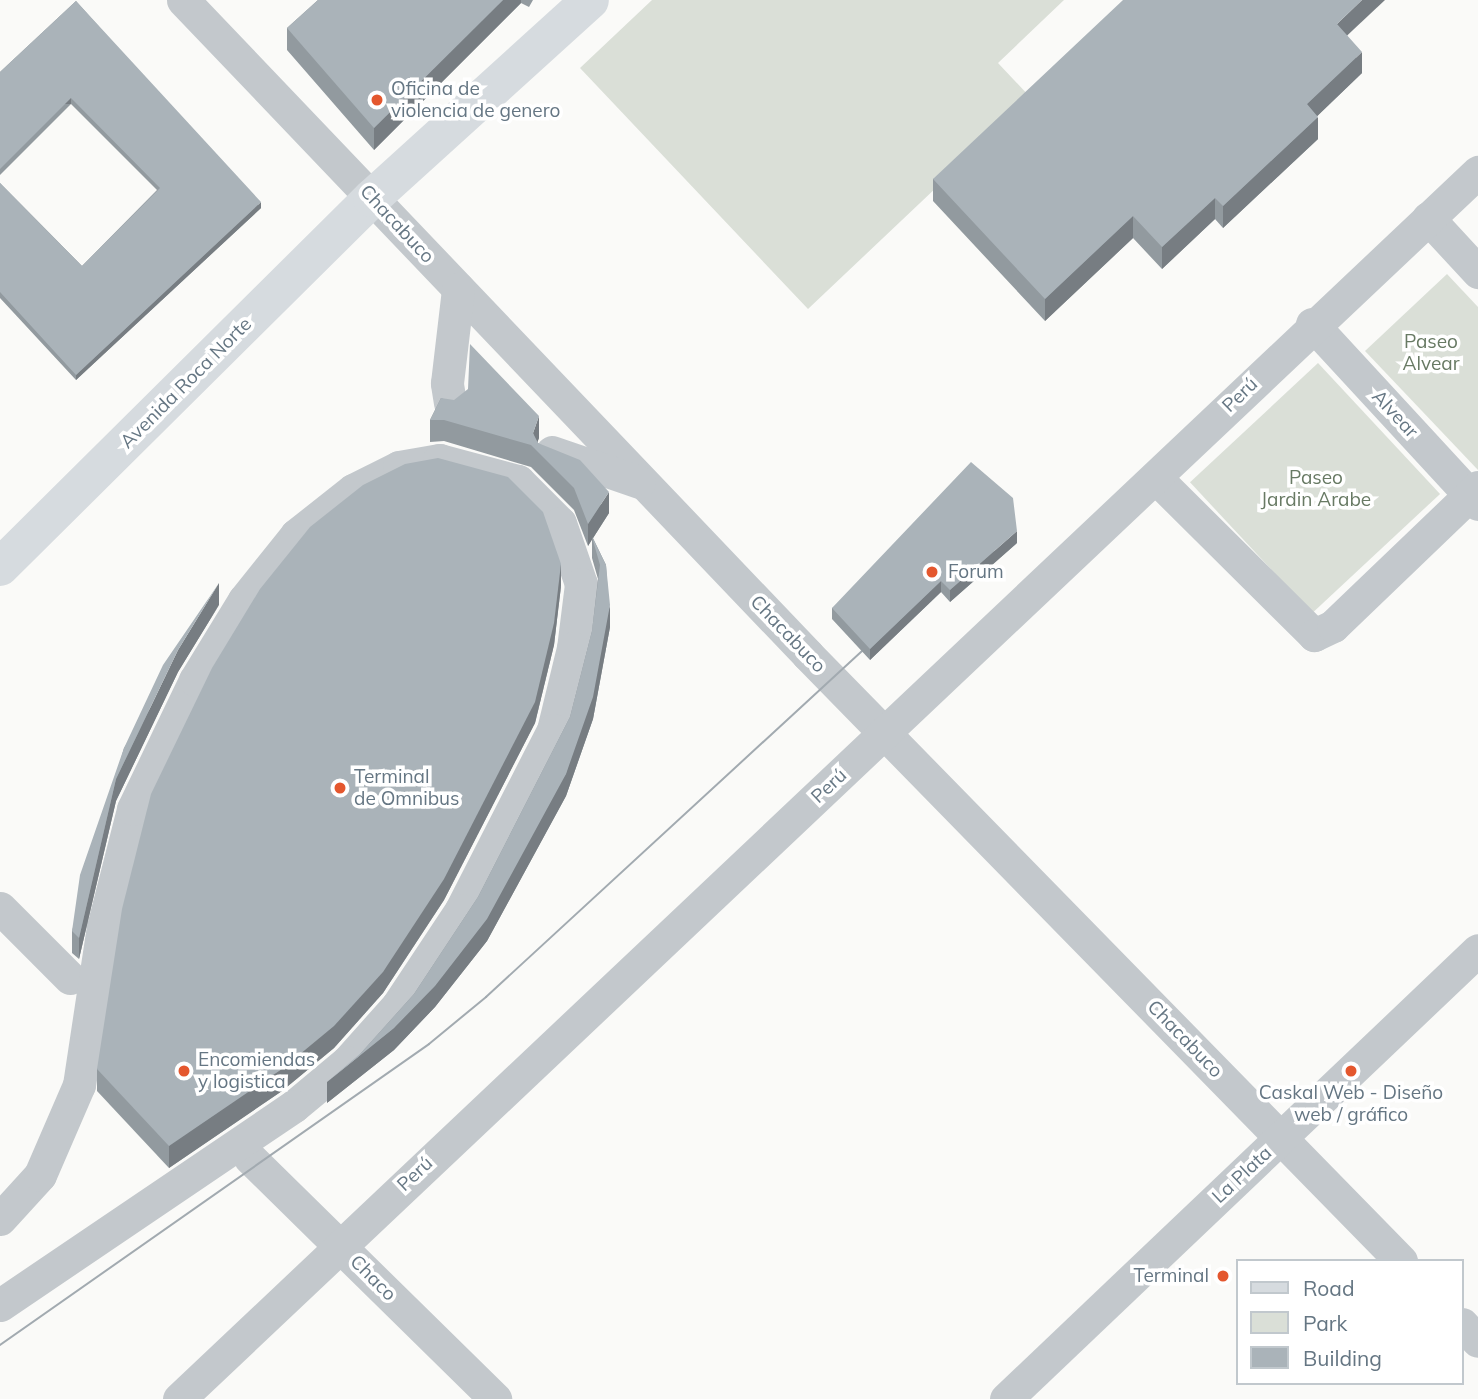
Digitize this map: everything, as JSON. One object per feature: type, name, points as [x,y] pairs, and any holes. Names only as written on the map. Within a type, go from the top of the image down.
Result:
[{"type":"main road","name":"Avenida Roca Norte","points":[[0,567],[372,198],[590,0]]},
{"type":"street","name":"Chacabuco","points":[[194,4],[372,198],[645,484],[1399,1259]]},
{"type":"street","name":"Perú","points":[[179,1399],[339,1245],[1156,478],[1312,324],[1478,172]]},
{"type":"street","points":[[1428,218],[1478,272]]},
{"type":"street","points":[[450,403],[447,383],[458,289]]},
{"type":"street","name":"Alvear","points":[[1312,324],[1475,495]]},
{"type":"street","points":[[552,452],[645,484]]},
{"type":"street","points":[[0,1219],[40,1175],[79,1085],[103,927],[133,809],[195,680],[244,600],[296,535],[353,491],[399,467],[439,460],[518,481],[560,523],[581,584],[576,623],[552,730],[461,910],[398,1004],[347,1062],[294,1106],[0,1305]]},
{"type":"street","points":[[1156,478],[1314,635],[1333,625],[1475,495]]},
{"type":"street","points":[[0,908],[70,978]]},
{"type":"street","name":"La Plata","points":[[1006,1399],[1478,950]]},
{"type":"street","name":"Chaco","points":[[250,1158],[495,1399]]},
{"type":"street","points":[[1464,1326],[1478,1340]]},
{"type":"green space","points":[[652,0],[1064,0],[998,63],[1031,98],[808,309],[580,68]]},
{"type":"green space","name":"Paseo Alvear","points":[[1447,274],[1478,307],[1478,470],[1365,351]]},
{"type":"green space","name":"Paseo Jardin Arabe","points":[[1318,363],[1440,494],[1312,613],[1190,482]]},
{"type":"building","name":"Oficina de violencia de genero","points":[[318,0],[503,0],[374,128],[287,28]]},
{"type":"building","points":[[1123,0],[1362,0],[1337,24],[1362,52],[1307,104],[1318,117],[1223,206],[1215,198],[1162,247],[1133,216],[1045,299],[933,179]]},
{"type":"building","points":[[76,1],[261,202],[76,375],[0,292],[0,183],[82,266],[160,188],[71,98],[0,169],[0,72]]},
{"type":"building","points":[[470,344],[539,416],[533,433],[538,443],[580,460],[609,492],[588,524],[574,488],[531,445],[444,420],[430,420],[441,398],[454,400],[468,389]]},
{"type":"building","points":[[438,458],[508,477],[543,512],[561,564],[554,623],[535,702],[444,879],[383,972],[334,1026],[282,1069],[169,1146],[97,1069],[122,909],[151,794],[212,668],[260,589],[310,527],[363,485],[405,464]]},
{"type":"building","name":"Forum","points":[[971,462],[1013,498],[1017,531],[950,590],[941,581],[870,649],[832,608]]},
{"type":"building","points":[[592,537],[606,565],[610,605],[593,697],[566,774],[487,919],[435,986],[394,1028],[327,1082],[361,1053],[414,994],[478,897],[570,717],[592,631],[600,565]]},
{"type":"building","points":[[219,583],[178,650],[116,779],[79,938],[72,931],[80,875],[124,748],[163,665]]},
{"type":"tram line","points":[[0,1345],[429,1044],[486,997],[862,651]]},
{"type":"place","name":"Oficina de violencia de genero","points":[[377,100]]},
{"type":"place","name":"Forum","points":[[932,572]]},
{"type":"place","name":"Terminal de Omnibus","points":[[340,788]]},
{"type":"place","name":"Encomiendas y logistica","points":[[184,1071]]},
{"type":"place","name":"Caskal Web - Diseño web / gráfico","points":[[1351,1071]]},
{"type":"place","name":"Terminal","points":[[1223,1276]]}]
